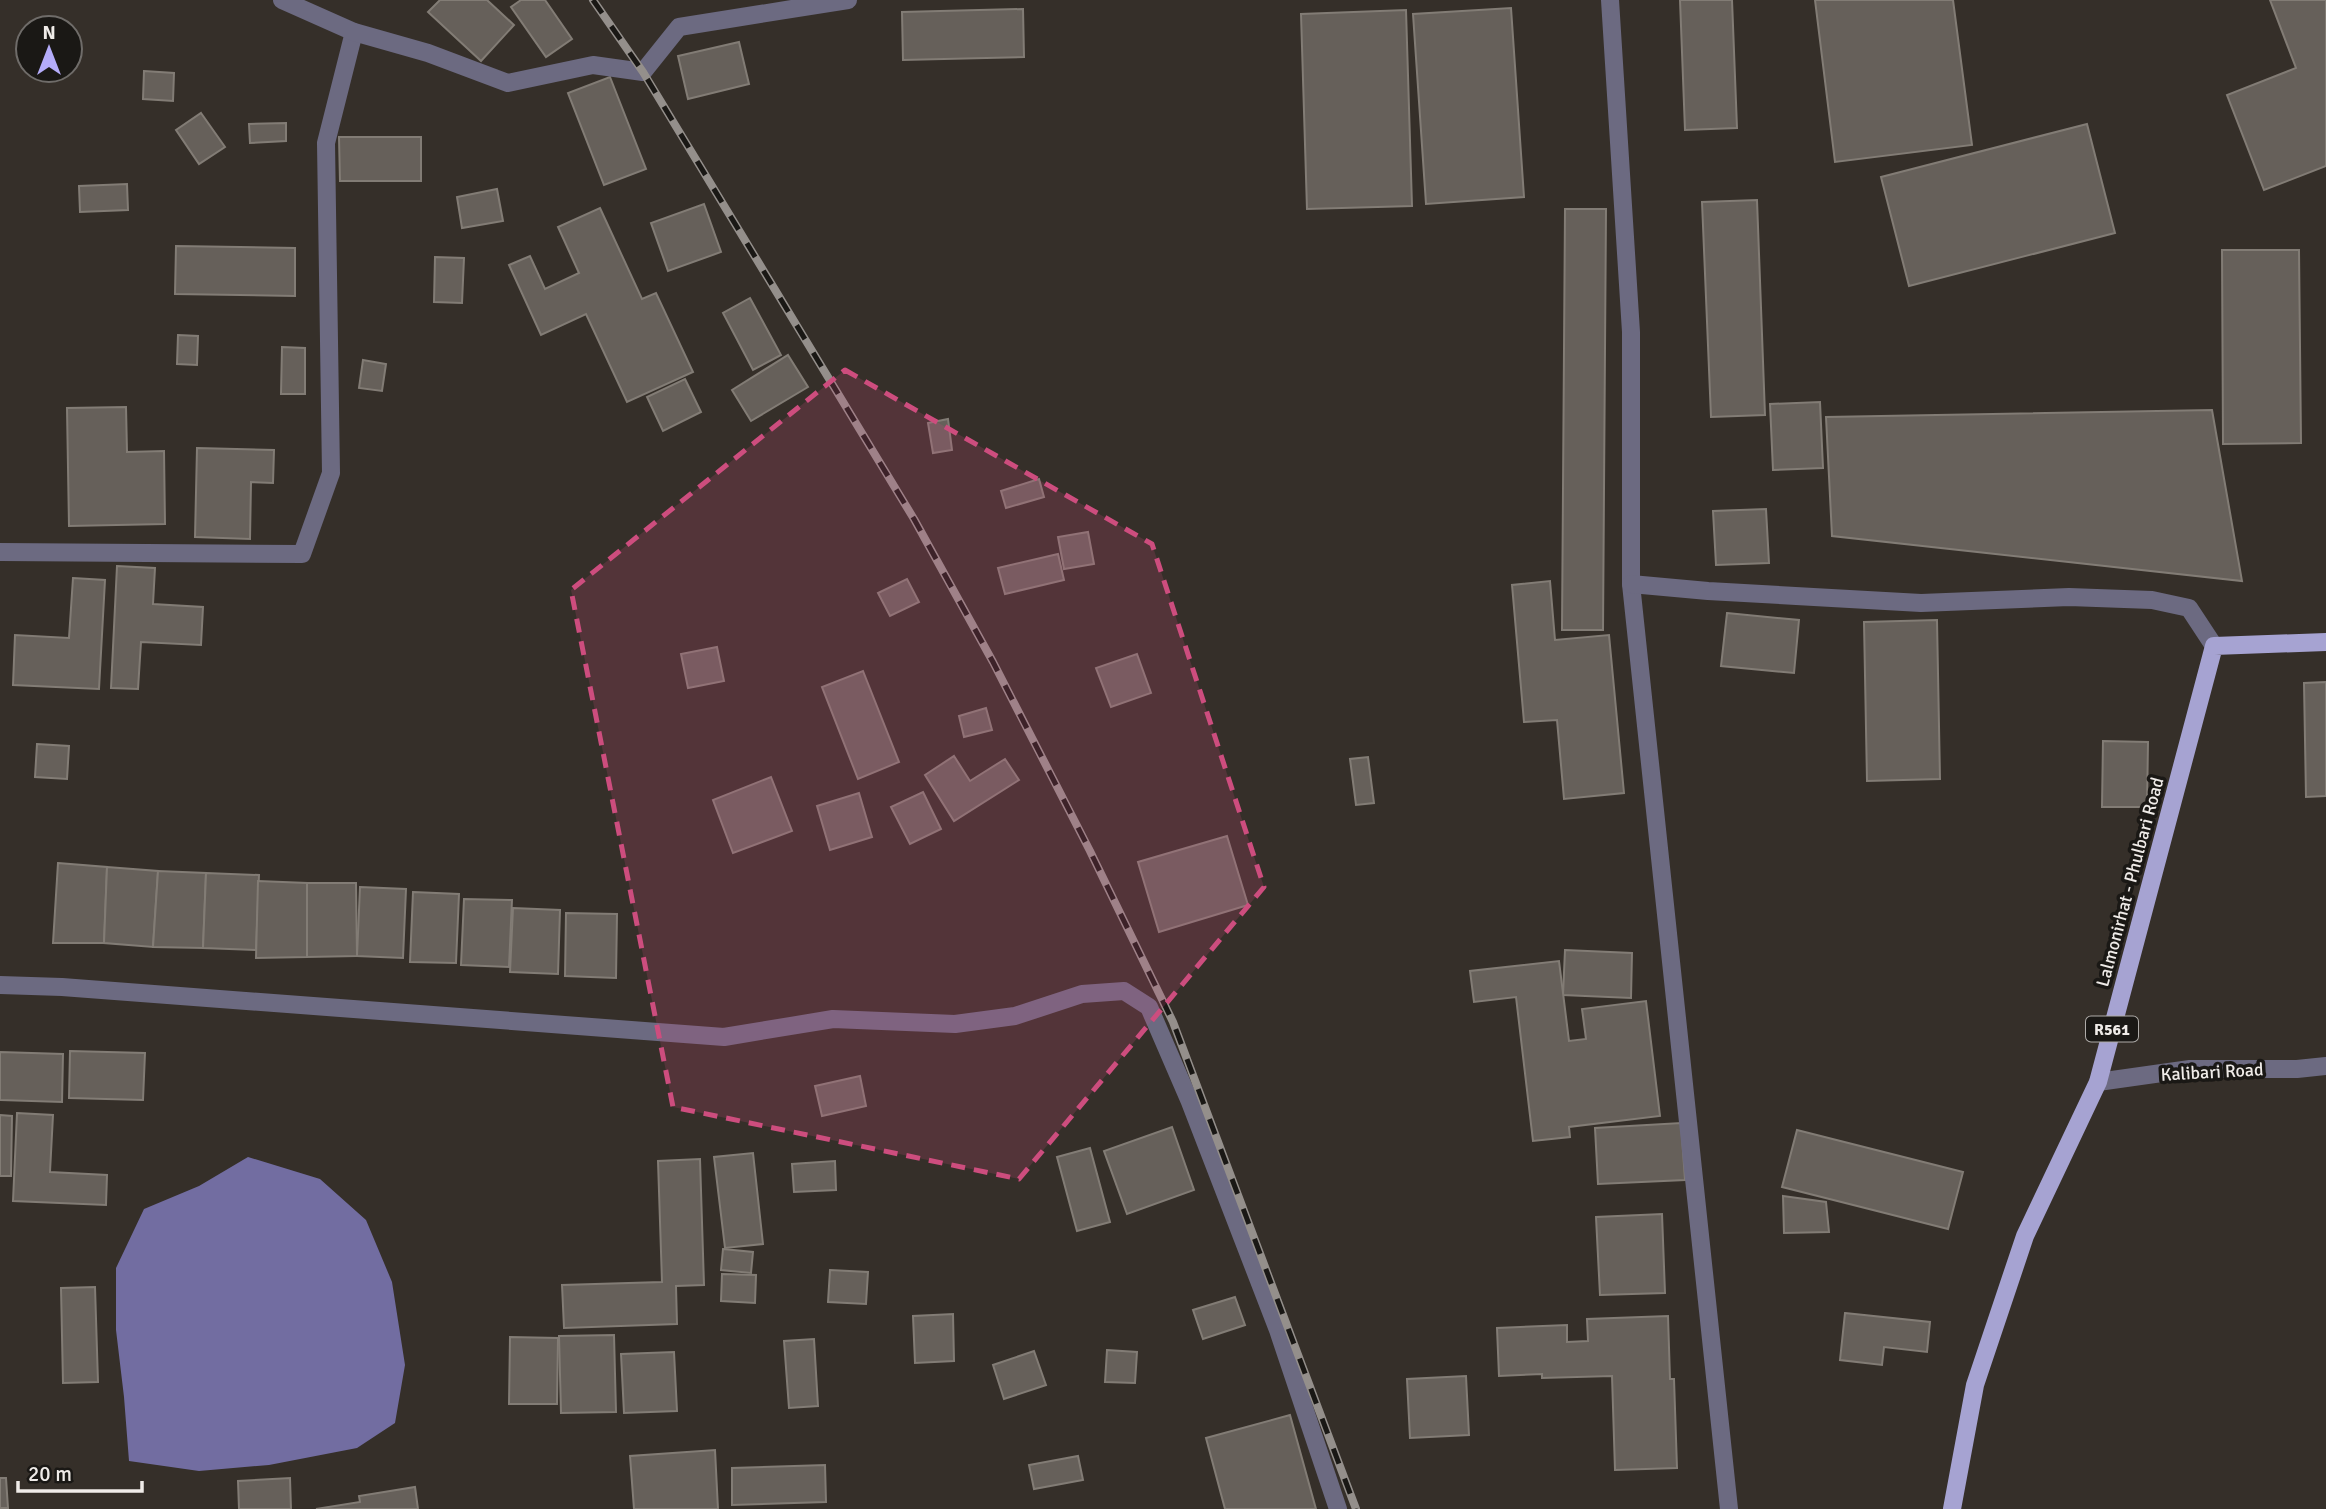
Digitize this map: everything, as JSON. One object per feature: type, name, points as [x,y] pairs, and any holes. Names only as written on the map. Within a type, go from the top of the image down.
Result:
[{"type":"main road","points":[[2214,646],[2326,642]]},
{"type":"main road","name":"Lalmonirhat - Phulbari Road","points":[[1952,1509],[1975,1385],[2025,1236],[2098,1082],[2214,646]]},
{"type":"street","points":[[282,0],[354,32],[428,53],[508,83],[593,65],[643,72],[679,27],[848,0]]},
{"type":"street","points":[[1610,0],[1631,332],[1631,584],[1729,1509]]},
{"type":"street","points":[[0,552],[302,554],[331,473],[326,143],[354,32]]},
{"type":"street","points":[[1631,584],[1921,603],[2069,597],[2152,600],[2189,608],[2214,646]]},
{"type":"street","points":[[0,985],[62,987],[723,1037],[833,1020],[955,1024],[1014,1016],[1082,994],[1124,991],[1149,1007],[1190,1102],[1278,1330],[1338,1509]]},
{"type":"street","name":"Kalibari Road","points":[[2098,1082],[2190,1069],[2297,1069],[2326,1066]]},
{"type":"highlighted area","points":[[845,370],[1152,544],[1264,887],[1019,1179],[673,1107],[571,590]]},
{"type":"shaded area","points":[[248,1157],[320,1179],[366,1220],[392,1282],[405,1365],[395,1423],[357,1448],[269,1465],[199,1471],[129,1461],[116,1330],[116,1268],[144,1209],[199,1186]]},
{"type":"building","points":[[440,0],[487,0],[514,25],[481,61],[428,12]]},
{"type":"building","points":[[521,0],[545,0],[572,39],[546,57],[511,7]]},
{"type":"building","points":[[1680,0],[1732,0],[1737,128],[1685,130]]},
{"type":"building","points":[[1815,0],[1953,0],[1972,145],[1835,162]]},
{"type":"building","points":[[2270,0],[2326,0],[2326,166],[2264,190],[2227,95],[2296,68]]},
{"type":"building","points":[[1511,8],[1524,197],[1426,204],[1413,14]]},
{"type":"building","points":[[1023,9],[1024,57],[903,60],[902,12]]},
{"type":"building","points":[[1406,10],[1412,206],[1307,209],[1301,14]]},
{"type":"building","points":[[739,42],[749,84],[688,99],[678,56]]},
{"type":"building","points":[[144,71],[174,73],[173,101],[143,99]]},
{"type":"building","points":[[610,77],[646,169],[604,185],[568,93]]},
{"type":"building","points":[[201,113],[225,147],[199,164],[176,130]]},
{"type":"building","points":[[286,123],[286,141],[250,143],[249,124]]},
{"type":"building","points":[[2087,124],[2115,233],[1909,286],[1881,177]]},
{"type":"building","points":[[339,137],[421,137],[421,181],[340,181]]},
{"type":"building","points":[[127,184],[128,210],[80,212],[79,186]]},
{"type":"building","points":[[497,189],[503,221],[462,228],[457,197]]},
{"type":"building","points":[[1757,200],[1765,415],[1711,417],[1702,202]]},
{"type":"building","points":[[704,204],[721,252],[668,271],[651,223]]},
{"type":"building","points":[[600,208],[642,299],[656,293],[693,372],[627,402],[586,314],[541,335],[509,265],[530,256],[545,289],[579,273],[558,227]]},
{"type":"building","points":[[1565,209],[1606,209],[1603,630],[1562,630]]},
{"type":"building","points":[[176,246],[295,248],[295,296],[175,294]]},
{"type":"building","points":[[2222,250],[2299,250],[2301,443],[2223,444]]},
{"type":"building","points":[[435,257],[464,258],[462,303],[434,302]]},
{"type":"building","points":[[750,298],[781,355],[753,370],[723,313]]},
{"type":"building","points":[[178,335],[198,336],[197,365],[177,364]]},
{"type":"building","points":[[282,347],[305,348],[305,394],[281,394]]},
{"type":"building","points":[[788,355],[808,387],[751,421],[732,390]]},
{"type":"building","points":[[363,360],[386,364],[382,391],[359,388]]},
{"type":"building","points":[[685,379],[701,412],[663,431],[647,397]]},
{"type":"building","points":[[1820,402],[1823,468],[1773,470],[1770,404]]},
{"type":"building","points":[[126,407],[127,452],[164,451],[165,524],[69,526],[67,408]]},
{"type":"building","points":[[2212,410],[2242,581],[1832,536],[1826,417]]},
{"type":"building","points":[[948,419],[952,450],[933,453],[928,423]]},
{"type":"building","points":[[197,448],[274,450],[273,483],[251,482],[250,539],[195,537]]},
{"type":"building","points":[[1039,479],[1044,497],[1006,508],[1001,491]]},
{"type":"building","points":[[1766,509],[1769,563],[1716,565],[1713,511]]},
{"type":"building","points":[[1088,532],[1094,564],[1064,569],[1058,537]]},
{"type":"building","points":[[1058,554],[1064,580],[1005,594],[998,568]]},
{"type":"building","points":[[117,566],[155,568],[153,604],[203,607],[201,645],[141,642],[138,689],[111,688]]},
{"type":"building","points":[[73,578],[105,580],[99,689],[13,685],[15,635],[69,638]]},
{"type":"building","points":[[907,579],[919,602],[890,616],[878,593]]},
{"type":"building","points":[[1550,581],[1555,640],[1609,635],[1624,793],[1564,799],[1557,720],[1524,722],[1512,585]]},
{"type":"building","points":[[1727,613],[1799,620],[1794,673],[1721,666]]},
{"type":"building","points":[[1937,620],[1940,779],[1867,781],[1864,622]]},
{"type":"building","points":[[717,647],[724,681],[688,688],[681,654]]},
{"type":"building","points":[[1137,654],[1151,693],[1111,707],[1096,668]]},
{"type":"building","points":[[863,671],[899,762],[858,779],[822,687]]},
{"type":"building","points":[[2326,682],[2326,796],[2306,797],[2304,683]]},
{"type":"building","points":[[986,708],[992,730],[964,737],[959,716]]},
{"type":"building","points":[[2103,741],[2148,742],[2147,807],[2102,807]]},
{"type":"building","points":[[37,744],[69,746],[67,779],[35,777]]},
{"type":"building","points":[[954,756],[970,781],[1005,759],[1019,780],[954,821],[925,775]]},
{"type":"building","points":[[1368,757],[1374,803],[1356,805],[1350,759]]},
{"type":"building","points":[[771,777],[792,831],[733,853],[713,800]]},
{"type":"building","points":[[923,792],[941,829],[910,844],[891,807]]},
{"type":"building","points":[[859,793],[872,837],[830,850],[817,806]]},
{"type":"building","points":[[1227,836],[1248,905],[1159,932],[1138,862]]},
{"type":"building","points":[[58,863],[107,867],[104,943],[53,943]]},
{"type":"building","points":[[107,867],[158,871],[153,947],[104,943]]},
{"type":"building","points":[[158,871],[206,873],[203,948],[153,947]]},
{"type":"building","points":[[206,873],[259,875],[256,950],[203,948]]},
{"type":"building","points":[[258,881],[307,883],[307,957],[256,958]]},
{"type":"building","points":[[307,883],[356,883],[357,956],[307,957]]},
{"type":"building","points":[[360,887],[406,889],[403,958],[357,956]]},
{"type":"building","points":[[413,892],[459,894],[456,963],[410,962]]},
{"type":"building","points":[[464,899],[512,900],[509,967],[461,965]]},
{"type":"building","points":[[513,908],[560,910],[558,974],[510,972]]},
{"type":"building","points":[[566,913],[617,914],[616,978],[565,976]]},
{"type":"building","points":[[1565,950],[1632,953],[1631,998],[1563,995]]},
{"type":"building","points":[[1559,961],[1569,1041],[1586,1039],[1582,1009],[1646,1001],[1660,1116],[1569,1127],[1570,1137],[1533,1141],[1516,997],[1474,1002],[1470,971]]},
{"type":"building","points":[[70,1051],[145,1053],[143,1100],[69,1098]]},
{"type":"building","points":[[0,1052],[63,1054],[62,1102],[0,1100]]},
{"type":"building","points":[[860,1076],[866,1106],[822,1116],[815,1086]]},
{"type":"building","points":[[17,1113],[53,1115],[50,1172],[107,1175],[106,1205],[13,1201]]},
{"type":"building","points":[[0,1115],[12,1116],[11,1176],[0,1176]]},
{"type":"building","points":[[1681,1123],[1685,1180],[1598,1184],[1595,1128]]},
{"type":"building","points":[[1172,1127],[1194,1190],[1127,1214],[1104,1151]]},
{"type":"building","points":[[1797,1130],[1963,1172],[1948,1229],[1782,1187]]},
{"type":"building","points":[[1090,1148],[1110,1222],[1077,1231],[1057,1157]]},
{"type":"building","points":[[753,1153],[763,1244],[725,1248],[714,1157]]},
{"type":"building","points":[[700,1159],[704,1285],[676,1286],[677,1324],[564,1328],[562,1285],[662,1282],[658,1161]]},
{"type":"building","points":[[835,1161],[836,1190],[794,1192],[792,1164]]},
{"type":"building","points":[[1783,1196],[1826,1202],[1829,1232],[1784,1233]]},
{"type":"building","points":[[1662,1214],[1665,1293],[1600,1295],[1596,1217]]},
{"type":"building","points":[[723,1249],[753,1252],[751,1273],[721,1270]]},
{"type":"building","points":[[830,1270],[868,1272],[866,1304],[828,1302]]},
{"type":"building","points":[[722,1274],[756,1275],[755,1303],[721,1301]]},
{"type":"building","points":[[95,1287],[98,1382],[63,1383],[61,1288]]},
{"type":"building","points":[[1235,1297],[1245,1325],[1203,1339],[1193,1310]]},
{"type":"building","points":[[1845,1313],[1930,1322],[1927,1352],[1884,1347],[1882,1365],[1840,1360]]},
{"type":"building","points":[[953,1314],[954,1361],[915,1363],[913,1316]]},
{"type":"building","points":[[1668,1316],[1670,1379],[1674,1379],[1677,1468],[1615,1470],[1612,1376],[1499,1376],[1497,1328],[1567,1325],[1567,1342],[1588,1341],[1587,1319]]},
{"type":"building","points":[[614,1335],[616,1412],[561,1413],[559,1336]]},
{"type":"building","points":[[510,1337],[558,1338],[557,1404],[509,1404]]},
{"type":"building","points":[[814,1339],[818,1406],[789,1408],[784,1341]]},
{"type":"building","points":[[1107,1350],[1137,1352],[1135,1383],[1105,1382]]},
{"type":"building","points":[[1034,1351],[1046,1385],[1004,1399],[993,1365]]},
{"type":"building","points":[[674,1352],[677,1411],[624,1413],[621,1354]]},
{"type":"building","points":[[1466,1376],[1469,1435],[1410,1438],[1407,1379]]},
{"type":"building","points":[[1290,1415],[1316,1509],[1225,1509],[1206,1438]]},
{"type":"building","points":[[715,1450],[718,1509],[634,1509],[630,1456]]},
{"type":"building","points":[[1078,1456],[1083,1480],[1034,1489],[1029,1465]]},
{"type":"building","points":[[825,1465],[826,1502],[732,1505],[732,1468]]},
{"type":"building","points":[[0,1478],[6,1478],[8,1508],[0,1508]]},
{"type":"building","points":[[290,1478],[291,1509],[239,1509],[238,1481]]},
{"type":"building","points":[[415,1487],[418,1509],[316,1509],[360,1502],[359,1496]]},
{"type":"railway","points":[[593,0],[643,72],[914,519],[993,662],[1090,851],[1173,1022],[1356,1509]]}]
